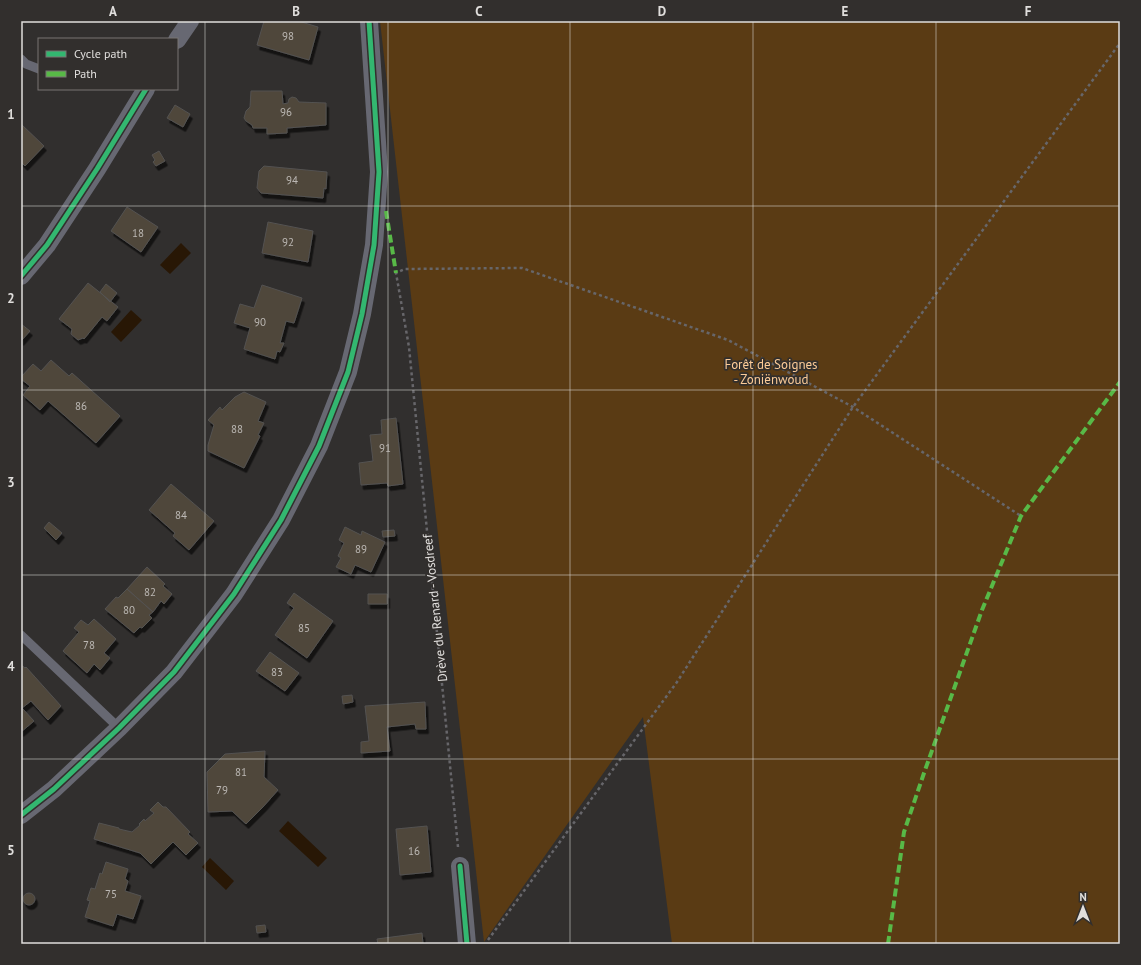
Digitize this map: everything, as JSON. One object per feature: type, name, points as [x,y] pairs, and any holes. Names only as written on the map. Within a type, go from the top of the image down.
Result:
[{"type":"street","points":[[178,39],[190,21]]},
{"type":"street","points":[[21,816],[54,789],[119,728],[174,672],[238,588],[281,520],[316,453],[348,372],[362,314],[374,245],[379,172],[369,21]]},
{"type":"street","points":[[21,276],[47,245],[98,169],[145,90]]},
{"type":"street","points":[[460,866],[467,944]]},
{"type":"lane","points":[[21,59],[26,64],[38,69]]},
{"type":"lane","points":[[21,635],[119,728]]},
{"type":"path","points":[[486,944],[677,682],[853,408],[1120,44]]},
{"type":"path","points":[[853,408],[1021,516]]},
{"type":"green space","name":"Forêt de Soignes - Zoniënwoud","points":[[380,21],[1120,21],[1120,944],[672,944],[643,717],[484,942]]},
{"type":"shaded area","points":[[181,243],[191,253],[170,274],[160,265]]},
{"type":"shaded area","points":[[131,310],[142,320],[121,342],[111,332]]},
{"type":"shaded area","points":[[288,821],[327,858],[318,867],[279,831]]},
{"type":"shaded area","points":[[210,858],[234,881],[226,890],[202,867]]},
{"type":"building","points":[[264,21],[298,21],[318,27],[309,60],[257,45]]},
{"type":"building","points":[[251,91],[282,91],[283,104],[288,103],[289,99],[292,97],[296,98],[299,102],[326,103],[326,125],[287,128],[287,133],[267,134],[267,128],[253,128],[252,125],[244,118],[246,111],[250,107]]},
{"type":"building","points":[[175,105],[190,114],[183,127],[167,118]]},
{"type":"building","points":[[21,124],[44,146],[25,166],[21,162]]},
{"type":"building","points":[[159,151],[165,161],[156,166],[153,162],[155,160],[152,155]]},
{"type":"building","points":[[264,166],[327,172],[326,189],[324,188],[323,198],[261,193],[257,188],[259,171]]},
{"type":"building","points":[[127,207],[158,227],[141,252],[111,231]]},
{"type":"building","points":[[268,222],[313,231],[308,262],[262,253]]},
{"type":"building","points":[[88,283],[118,307],[107,321],[102,317],[84,339],[78,340],[71,334],[72,329],[59,319]]},
{"type":"building","points":[[106,284],[117,293],[110,302],[100,292]]},
{"type":"building","points":[[262,285],[302,298],[294,323],[286,321],[280,343],[284,343],[280,352],[277,351],[275,359],[244,349],[250,328],[234,323],[240,304],[254,308]]},
{"type":"building","points":[[21,324],[30,331],[21,341]]},
{"type":"building","points":[[51,360],[69,376],[72,373],[120,416],[96,443],[48,401],[40,410],[23,395],[30,386],[21,379],[21,377],[33,364],[41,371]]},
{"type":"building","points":[[244,392],[266,402],[258,421],[264,423],[258,435],[260,436],[244,468],[208,451],[208,445],[214,425],[208,420],[220,407],[222,410],[235,397]]},
{"type":"building","points":[[396,418],[403,484],[388,486],[387,483],[361,485],[359,463],[373,461],[370,435],[382,434],[381,420]]},
{"type":"building","points":[[171,484],[214,521],[189,550],[173,536],[175,533],[149,510]]},
{"type":"building","points":[[49,522],[62,533],[56,540],[44,528]]},
{"type":"building","points":[[345,527],[361,535],[362,531],[385,542],[371,572],[355,565],[351,574],[336,567],[341,558],[338,556],[344,543],[339,540]]},
{"type":"building","points":[[394,530],[395,536],[383,537],[382,531]]},
{"type":"building","points":[[147,567],[165,584],[163,586],[172,594],[164,604],[161,601],[153,612],[127,589]]},
{"type":"building","points":[[127,589],[153,612],[149,615],[152,618],[142,628],[140,627],[134,633],[105,609],[116,597],[118,598]]},
{"type":"building","points":[[294,593],[333,621],[307,658],[275,635],[294,608],[287,603]]},
{"type":"building","points":[[368,594],[387,594],[387,604],[368,604]]},
{"type":"building","points":[[94,619],[116,639],[104,653],[110,658],[100,670],[94,664],[87,673],[63,651],[79,632],[74,628],[81,620],[88,625]]},
{"type":"building","points":[[270,652],[299,673],[285,691],[256,671]]},
{"type":"building","points":[[21,665],[25,668],[26,667],[61,706],[48,720],[31,701],[22,708],[34,721],[21,732]]},
{"type":"building","points":[[352,695],[353,702],[343,704],[342,696]]},
{"type":"building","points":[[425,702],[426,729],[416,729],[415,724],[387,727],[390,751],[361,753],[361,742],[369,741],[365,706]]},
{"type":"building","points":[[265,751],[264,777],[278,790],[263,807],[246,824],[232,811],[208,812],[207,772],[225,754]]},
{"type":"building","points":[[158,802],[163,807],[166,807],[190,832],[188,834],[198,843],[186,855],[173,842],[151,864],[140,853],[94,839],[99,823],[132,832],[144,819],[145,821],[154,813],[150,810]]},
{"type":"building","points":[[427,826],[431,872],[400,875],[396,829]]},
{"type":"building","points":[[106,862],[128,869],[125,879],[128,881],[125,891],[141,896],[133,919],[117,914],[113,926],[85,917],[90,901],[87,900],[91,888],[95,889],[100,873],[102,874]]},
{"type":"building","points":[[27,893],[31,893],[35,899],[31,905],[27,905],[23,901],[23,897]]},
{"type":"building","points":[[265,925],[266,932],[257,933],[256,926]]},
{"type":"building","points":[[422,933],[423,944],[378,944],[377,939]]},
{"type":"marked path","points":[[386,211],[396,273]]},
{"type":"marked path","points":[[888,944],[904,832],[982,610],[1021,516],[1120,382]]},
{"type":"cycle path","points":[[21,815],[54,789],[119,728],[174,672],[234,594],[281,520],[319,446],[348,372],[362,314],[374,245],[379,172],[369,21]]},
{"type":"cycle path","points":[[21,276],[47,245],[97,169],[145,90]]},
{"type":"cycle path","points":[[460,866],[467,944]]}]
